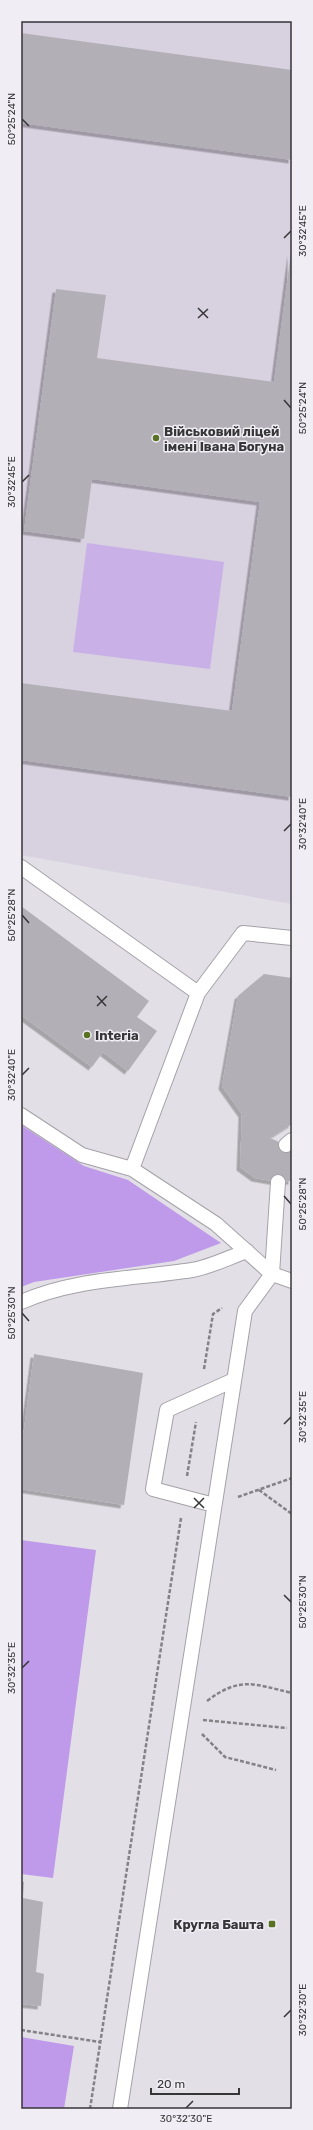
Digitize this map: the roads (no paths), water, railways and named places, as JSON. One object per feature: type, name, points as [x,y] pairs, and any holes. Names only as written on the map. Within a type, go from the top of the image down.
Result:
[{"type":"lane","points":[[21,867],[198,993]]},
{"type":"lane","points":[[132,1169],[198,993],[244,933],[292,938]]},
{"type":"lane","points":[[21,1114],[82,1156],[132,1169],[216,1224],[272,1274],[292,1281]]},
{"type":"lane","points":[[120,2109],[186,1719],[214,1505],[244,1311],[272,1274],[278,1182]]},
{"type":"lane","points":[[21,1302],[40,1293],[111,1279],[194,1270],[247,1251]]},
{"type":"lane","points":[[214,1505],[153,1489],[167,1410],[234,1380]]},
{"type":"place","name":"Військовий ліцей імені Івана Богуна","points":[[156,438]]},
{"type":"place","name":"Interia","points":[[87,1035]]},
{"type":"place","name":"Кругла Башта","points":[[272,1924]]}]
